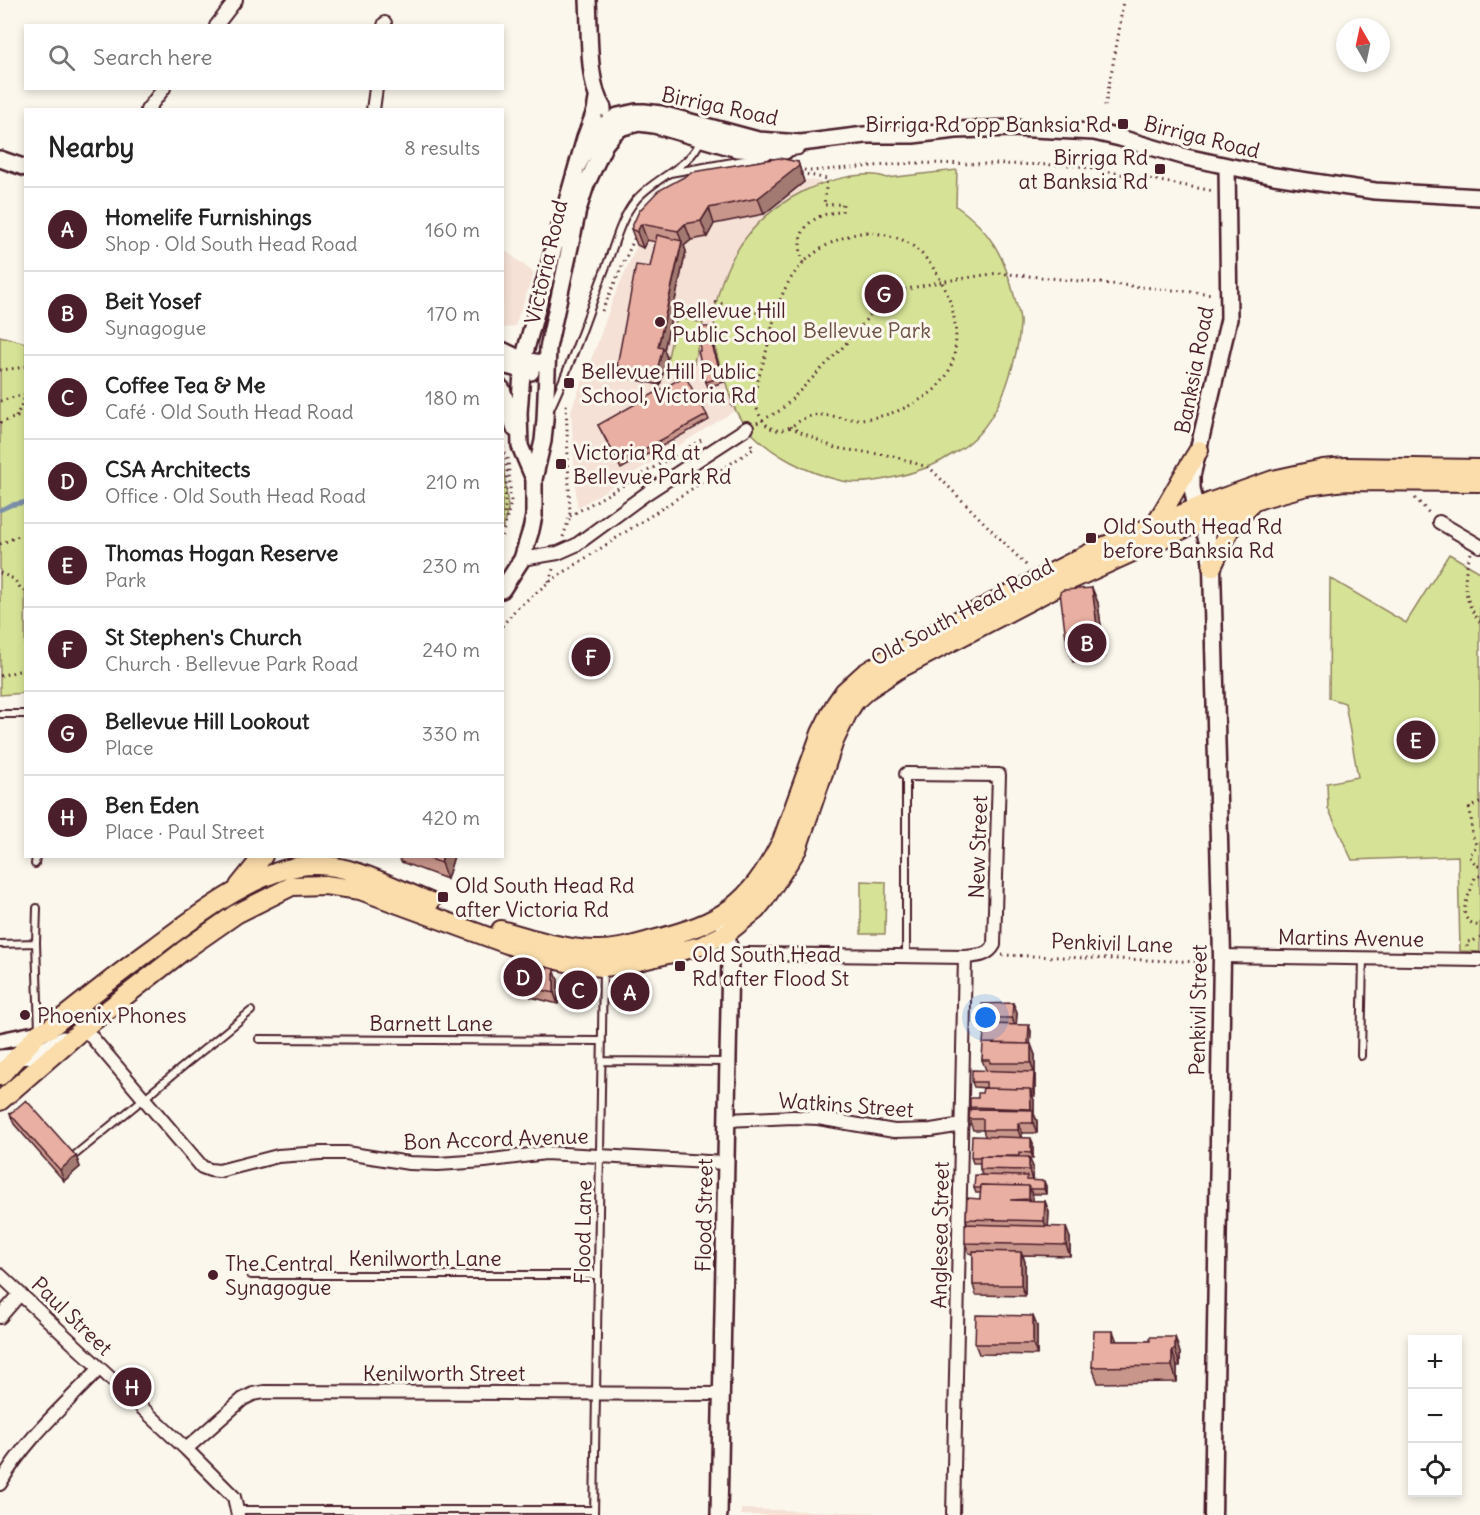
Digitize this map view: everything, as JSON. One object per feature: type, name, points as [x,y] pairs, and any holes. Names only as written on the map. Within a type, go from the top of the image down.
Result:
[{"type":"main road","points":[[1155,524],[1199,450]]},
{"type":"main road","name":"Old South Head Road","points":[[0,1101],[84,1028],[183,951],[236,914],[292,886],[325,885],[360,890],[540,956],[579,965],[603,959],[622,948],[724,925],[756,910],[764,900],[797,849],[839,731],[855,701],[897,669],[1199,515],[1273,480],[1323,469],[1360,467],[1480,469]]},
{"type":"main road","name":"Old South Head Road","points":[[724,925],[734,908],[765,871],[775,855],[831,711],[855,680],[912,644],[1042,577],[1155,524],[1199,515],[1325,482],[1366,480],[1480,482]]},
{"type":"main road","points":[[1212,567],[1230,529],[1254,501]]},
{"type":"main road","name":"Penkivil Street","points":[[1199,515],[1209,544],[1212,567],[1222,956],[1213,1515]]},
{"type":"main road","points":[[234,892],[261,858]]},
{"type":"main road","name":"Old South Head Road","points":[[0,1076],[39,1033],[50,1028],[177,930],[234,892],[293,862],[340,869],[389,885],[500,929],[603,959]]},
{"type":"street","points":[[578,165],[592,138],[615,127],[597,99],[592,77],[588,0]]},
{"type":"street","points":[[217,24],[231,2]]},
{"type":"street","points":[[149,108],[162,90]]},
{"type":"street","points":[[373,108],[376,90]]},
{"type":"street","points":[[578,165],[597,99]]},
{"type":"street","name":"Birriga Road","points":[[615,127],[629,113],[661,114],[736,149],[764,151],[799,151],[867,144],[956,130],[1082,131],[1120,138],[1274,176],[1375,191],[1480,197]]},
{"type":"street","name":"Victoria Road","points":[[504,587],[522,559],[534,516],[534,479],[543,441],[548,348],[578,210],[599,156],[615,127]]},
{"type":"street","name":"Birriga Road","points":[[703,133],[801,143],[865,135],[913,135]]},
{"type":"street","points":[[0,159],[24,167]]},
{"type":"street","name":"Victoria Road","points":[[534,479],[520,446],[522,365],[578,165]]},
{"type":"street","name":"Banksia Road","points":[[1199,515],[1192,488],[1192,476],[1229,319],[1227,166]]},
{"type":"street","points":[[504,351],[522,365]]},
{"type":"street","points":[[504,365],[546,369]]},
{"type":"street","points":[[504,395],[520,446]]},
{"type":"street","points":[[522,559],[558,553],[576,545],[647,493],[747,428]]},
{"type":"street","points":[[1439,522],[1478,545]]},
{"type":"street","name":"New Street","points":[[906,774],[999,775],[994,945],[992,950],[986,954],[965,957]]},
{"type":"street","points":[[292,886],[293,862]]},
{"type":"street","name":"Flood Street","points":[[719,1515],[730,956],[724,925]]},
{"type":"street","points":[[730,956],[747,954],[965,957]]},
{"type":"street","name":"Martins Avenue","points":[[1222,956],[1480,960]]},
{"type":"street","name":"Anglesea Street","points":[[953,1515],[965,957]]},
{"type":"street","points":[[0,1058],[38,1054],[84,1028]]},
{"type":"street","name":"Bon Accord Avenue","points":[[84,1028],[202,1167],[210,1170],[229,1170],[278,1156],[321,1153],[346,1153],[408,1163],[438,1164],[546,1153],[726,1162]]},
{"type":"street","points":[[0,1041],[39,1033]]},
{"type":"street","name":"Watkins Street","points":[[727,1120],[818,1118],[894,1131],[931,1130],[962,1125]]},
{"type":"street","name":"Paul Street","points":[[0,1275],[186,1449],[234,1497],[238,1512]]},
{"type":"street","points":[[0,1317],[20,1294]]},
{"type":"street","points":[[0,1484],[13,1462],[28,1444],[99,1369]]},
{"type":"street","name":"Kenilworth Street","points":[[186,1449],[243,1399],[264,1392],[722,1394]]},
{"type":"lane","points":[[545,420],[623,222],[635,201],[667,173],[690,158],[698,148],[703,133]]},
{"type":"lane","points":[[667,173],[799,151]]},
{"type":"lane","points":[[0,714],[24,714]]},
{"type":"lane","name":"New Street","points":[[906,774],[906,955]]},
{"type":"lane","points":[[37,908],[39,1033]]},
{"type":"lane","points":[[0,944],[36,943]]},
{"type":"lane","points":[[1361,1056],[1363,957]]},
{"type":"lane","name":"Flood Lane","points":[[594,1513],[603,959]]},
{"type":"lane","points":[[76,1154],[251,1011]]},
{"type":"lane","name":"Barnett Lane","points":[[259,1039],[602,1041]]},
{"type":"lane","points":[[602,1061],[728,1062]]},
{"type":"lane","name":"Kenilworth Lane","points":[[251,1275],[598,1275]]},
{"type":"lane","points":[[238,1512],[594,1513]]},
{"type":"path","points":[[1105,106],[1123,0]]},
{"type":"path","points":[[787,170],[811,171],[912,163],[1072,165],[1228,194]]},
{"type":"path","points":[[799,169],[801,174],[827,179],[824,205],[843,204],[842,212],[831,212],[820,216],[810,222],[803,232],[800,244],[803,263]]},
{"type":"path","points":[[600,315],[638,230]]},
{"type":"path","points":[[867,232],[888,235],[909,243],[926,258],[940,281],[955,320],[957,345],[950,371],[931,393],[908,407],[885,415],[854,419],[812,415],[780,430],[772,428],[762,420],[755,400],[755,392],[775,317],[787,285],[803,263],[834,241],[850,234],[867,232]]},
{"type":"path","points":[[504,624],[516,609],[549,582],[753,449],[747,428],[780,410],[843,347],[876,308],[884,294],[940,281],[998,273],[1229,295]]},
{"type":"path","points":[[715,302],[775,317]]},
{"type":"path","points":[[0,370],[24,367]]},
{"type":"path","points":[[569,393],[566,402],[570,516],[712,434]]},
{"type":"path","points":[[0,401],[24,395]]},
{"type":"path","points":[[16,417],[24,399]]},
{"type":"path","points":[[731,406],[755,400]]},
{"type":"path","points":[[0,423],[16,417],[24,417]]},
{"type":"path","points":[[790,427],[835,448],[892,456],[930,468],[1031,570]]},
{"type":"path","points":[[504,436],[510,469],[511,502],[505,519]]},
{"type":"path","points":[[504,453],[507,470],[505,519]]},
{"type":"path","points":[[1407,491],[1439,522]]},
{"type":"path","points":[[0,544],[24,534]]},
{"type":"path","points":[[1478,545],[1465,566],[1465,583],[1468,601],[1480,622]]},
{"type":"path","points":[[0,573],[14,579],[24,589]]},
{"type":"path","points":[[0,676],[24,670]]},
{"type":"path","points":[[1480,804],[1469,807],[1472,819],[1471,837],[1477,846],[1469,856],[1477,866],[1480,866]]},
{"type":"path","points":[[1480,876],[1475,877],[1472,891],[1464,904],[1464,915],[1472,924],[1480,926]]},
{"type":"path","points":[[1467,945],[1467,942],[1480,937]]},
{"type":"path","name":"Penkivil Lane","points":[[1018,954],[1205,961],[1204,972]]},
{"type":"shaded area","name":"Bellevue Hill Public School","points":[[785,174],[824,183],[812,187],[733,406],[736,410],[577,508],[571,410],[613,299],[645,227]]},
{"type":"shaded area","points":[[504,250],[534,273],[515,326],[504,328]]},
{"type":"shaded area","points":[[741,1509],[877,1513],[877,1515],[741,1515]]},
{"type":"green space","name":"Bellevue Park","points":[[957,170],[956,206],[979,225],[995,246],[1011,284],[1020,319],[1011,372],[1003,395],[991,417],[969,443],[946,458],[910,473],[881,480],[842,481],[803,468],[779,455],[748,429],[736,412],[717,357],[714,324],[717,300],[734,256],[747,236],[764,218],[783,203],[813,187],[857,176],[887,178]]},
{"type":"green space","points":[[677,317],[703,323],[691,375],[665,370]]},
{"type":"green space","points":[[0,336],[24,342],[24,693],[0,695]]},
{"type":"green space","points":[[504,470],[508,509],[504,524]]},
{"type":"green space","points":[[1449,554],[1480,572],[1480,952],[1460,951],[1458,856],[1352,860],[1328,808],[1327,783],[1358,777],[1345,703],[1329,698],[1330,578],[1406,623]]},
{"type":"green space","points":[[861,881],[886,882],[885,934],[861,934]]},
{"type":"building","points":[[779,158],[798,162],[799,166],[758,198],[709,208],[701,221],[685,224],[678,231],[641,224],[637,232],[631,229],[639,211],[658,191],[693,172]]},
{"type":"building","points":[[657,235],[682,241],[658,347],[663,348],[656,374],[617,366],[636,265],[650,267]]},
{"type":"building","points":[[699,327],[711,327],[712,345],[722,377],[706,382],[698,351],[700,351]]},
{"type":"building","points":[[685,376],[707,415],[619,463],[598,425]]},
{"type":"building","points":[[1092,588],[1099,641],[1067,646],[1060,592]]},
{"type":"building","points":[[428,858],[442,858],[441,863]]},
{"type":"building","points":[[527,962],[554,969],[554,993],[527,986]]},
{"type":"building","points":[[1013,1003],[1012,1018],[985,1018],[982,1015],[982,1004]]},
{"type":"building","points":[[985,1024],[1029,1025],[1028,1044],[983,1043]]},
{"type":"building","points":[[983,1043],[1031,1044],[1031,1063],[990,1063],[990,1060],[982,1060]]},
{"type":"building","points":[[972,1070],[1034,1072],[1033,1090],[986,1088],[986,1082],[972,1082]]},
{"type":"building","points":[[983,1088],[1030,1089],[1031,1109],[970,1107],[970,1098],[978,1098],[978,1093],[982,1093]]},
{"type":"building","points":[[26,1100],[76,1156],[60,1170],[10,1114]]},
{"type":"building","points":[[970,1109],[1033,1110],[1033,1123],[1018,1123],[1018,1130],[983,1130],[983,1119],[969,1119]]},
{"type":"building","points":[[972,1136],[1031,1138],[1031,1153],[1019,1152],[1019,1156],[971,1157]]},
{"type":"building","points":[[980,1156],[1029,1157],[1029,1170],[980,1169]]},
{"type":"building","points":[[975,1175],[1027,1176],[1027,1180],[1044,1181],[1044,1189],[1030,1189],[1029,1186],[981,1185],[981,1188],[974,1188]]},
{"type":"building","points":[[981,1185],[1029,1186],[1029,1199],[1010,1200],[1045,1201],[1044,1221],[966,1219],[967,1198],[980,1199]]},
{"type":"building","points":[[965,1224],[1066,1227],[1066,1245],[965,1243]]},
{"type":"building","points":[[973,1251],[1021,1252],[1021,1285],[973,1285]]},
{"type":"building","points":[[976,1315],[1033,1316],[1033,1344],[975,1344]]},
{"type":"building","points":[[1094,1331],[1113,1331],[1113,1341],[1150,1341],[1150,1337],[1175,1337],[1172,1366],[1092,1367]]},
{"type":"waterway","points":[[0,510],[24,502]]},
{"type":"place","name":"Birriga Rd opp Banksia Rd","points":[[1123,124]]},
{"type":"place","name":"Birriga Rd at Banksia Rd","points":[[1160,169]]},
{"type":"place","name":"Bellevue Hill Lookout","points":[[884,294]]},
{"type":"place","name":"Bellevue Hill Public School","points":[[660,322]]},
{"type":"place","name":"Bellevue Hill Public School, Victoria Rd","points":[[569,383]]},
{"type":"place","name":"Victoria Rd at Bellevue Park Rd","points":[[561,464]]},
{"type":"place","name":"Old South Head Rd before Banksia Rd","points":[[1091,538]]},
{"type":"place","name":"Beit Yosef","points":[[1087,643]]},
{"type":"place","name":"St Stephen's Church","points":[[591,657]]},
{"type":"place","name":"Thomas Hogan Reserve","points":[[1416,740]]},
{"type":"place","name":"Old South Head Rd after Victoria Rd","points":[[443,897]]},
{"type":"place","name":"Old South Head Rd after Flood St","points":[[680,966]]},
{"type":"place","name":"CSA Architects","points":[[523,977]]},
{"type":"place","name":"Coffee Tea & Me","points":[[578,990]]},
{"type":"place","name":"Homelife Furnishings","points":[[630,992]]},
{"type":"place","name":"Phoenix Phones","points":[[25,1015]]},
{"type":"place","name":"The Central Synagogue","points":[[213,1275]]},
{"type":"place","name":"Ben Eden","points":[[132,1387]]}]
